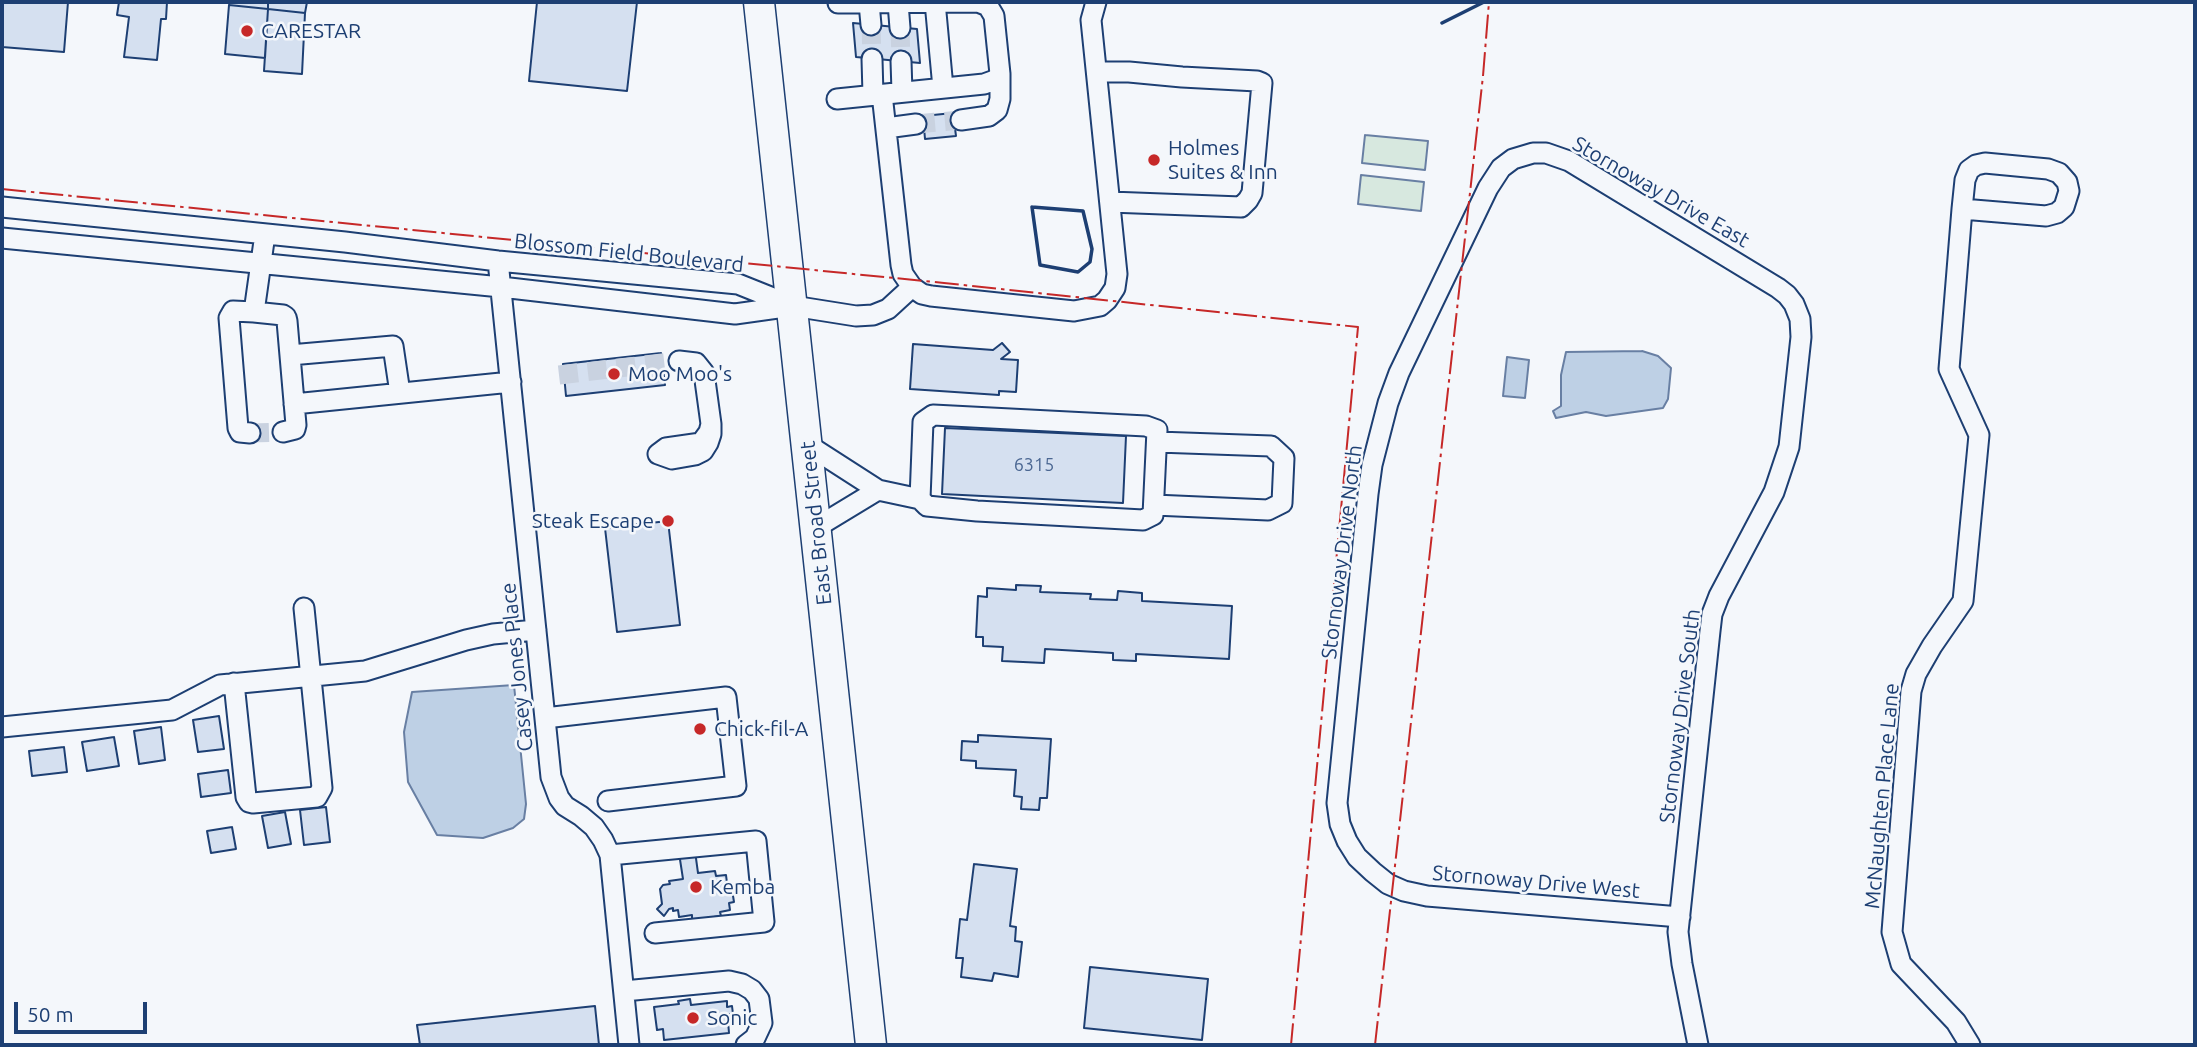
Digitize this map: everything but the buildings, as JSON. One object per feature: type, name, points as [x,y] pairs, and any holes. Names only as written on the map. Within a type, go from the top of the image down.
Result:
[{"type":"highway","name":"East Broad Street","points":[[759,2],[871,1045]]},
{"type":"street","points":[[934,2],[943,88]]},
{"type":"street","points":[[838,3],[978,2],[988,6],[994,16],[1000,99],[997,110],[989,116],[961,120]]},
{"type":"street","points":[[872,59],[887,128],[901,265],[903,274],[912,287],[922,294],[944,298],[1073,311],[1100,306],[1115,288],[1118,274],[1091,20],[1096,2]]},
{"type":"street","points":[[869,3],[870,25]]},
{"type":"street","points":[[898,3],[900,28]]},
{"type":"street","points":[[901,61],[902,92]]},
{"type":"street","points":[[1097,72],[1129,72],[1262,83],[1252,193],[1241,207],[1110,202]]},
{"type":"street","points":[[836,99],[984,84],[995,80],[1000,74]]},
{"type":"street","points":[[887,128],[916,124]]},
{"type":"street","name":"Stornoway Drive East","points":[[1488,188],[1501,168],[1513,159],[1532,153],[1546,153],[1569,161],[1778,288]]},
{"type":"street","name":"McNaughten Place Lane","points":[[1962,209],[2046,216],[2064,208],[2069,191],[2067,182],[2059,173],[2048,169],[1984,163],[1969,170],[1965,180],[1962,209],[1949,369],[1979,435],[1963,601],[1932,646],[1916,674],[1911,691],[1892,932],[1901,964],[1956,1022],[1970,1045]]},
{"type":"street","name":"Stornoway Drive North","points":[[1357,857],[1340,824],[1338,803],[1372,465],[1388,403],[1399,373],[1488,188]]},
{"type":"street","name":"Blossom Field Boulevard","points":[[2,207],[738,284],[793,306]]},
{"type":"street","points":[[254,312],[265,234]]},
{"type":"street","points":[[2,238],[501,287],[735,314],[793,306],[856,316],[873,315],[888,309],[912,287]]},
{"type":"street","name":"Casey Jones Place","points":[[498,261],[551,777],[565,806],[594,827],[610,855],[629,1045]]},
{"type":"street","name":"Stornoway Drive South","points":[[1698,1045],[1678,932],[1712,614],[1774,492],[1789,447],[1800,319],[1794,304],[1778,288]]},
{"type":"street","points":[[250,433],[240,432],[238,428],[229,318],[233,311],[286,317],[296,425],[295,429],[282,432]]},
{"type":"street","points":[[290,355],[393,346],[400,393]]},
{"type":"street","points":[[658,454],[672,458],[695,455],[708,443],[711,434],[704,373],[696,363],[679,361]]},
{"type":"street","points":[[295,404],[511,382]]},
{"type":"street","points":[[808,445],[878,490],[920,499],[927,506],[1143,520],[1153,514],[1157,430],[1146,426],[933,415],[923,422],[920,499]]},
{"type":"street","points":[[1154,505],[1268,510],[1282,503],[1284,469],[1284,458],[1271,446],[1157,442]]},
{"type":"street","points":[[817,527],[878,490]]},
{"type":"street","points":[[234,684],[246,797],[249,802],[317,797],[322,788],[304,608]]},
{"type":"street","points":[[2,727],[172,710],[212,688],[365,671],[466,640],[536,629]]},
{"type":"street","points":[[545,718],[726,697],[736,786],[608,801]]},
{"type":"street","points":[[610,855],[756,841],[764,922],[654,933]]},
{"type":"street","name":"Stornoway Drive West","points":[[1357,857],[1388,884],[1427,896],[1680,917]]},
{"type":"street","points":[[624,991],[729,981],[742,984],[752,990],[759,999],[762,1023],[755,1038],[746,1045]]},
{"type":"shaded area","points":[[1365,135],[1428,141],[1425,170],[1362,163]]},
{"type":"shaded area","points":[[1361,175],[1424,182],[1421,211],[1358,204]]},
{"type":"water","points":[[1642,351],[1658,356],[1671,368],[1668,399],[1663,408],[1606,416],[1586,412],[1556,418],[1553,411],[1561,406],[1561,375],[1566,352]]},
{"type":"water","points":[[1507,357],[1529,360],[1525,398],[1503,396]]},
{"type":"water","points":[[514,685],[526,804],[524,819],[513,828],[483,838],[437,835],[408,782],[404,732],[412,692]]},
{"type":"tunnel","points":[[871,25],[872,59]]},
{"type":"tunnel","points":[[900,28],[901,61]]},
{"type":"tunnel","points":[[916,124],[961,120]]},
{"type":"tunnel","points":[[559,375],[679,361]]},
{"type":"tunnel","points":[[250,433],[283,432]]},
{"type":"wall","points":[[1442,23],[1484,2]]},
{"type":"wall","points":[[1032,207],[1083,211],[1092,249],[1090,262],[1078,272],[1040,265],[1032,207]]},
{"type":"power","points":[[1375,1045],[1489,2]]},
{"type":"power","points":[[2,189],[1358,327],[1291,1045]]},
{"type":"place","name":"CARESTAR","points":[[247,31]]},
{"type":"place","name":"Holmes Suites & Inn","points":[[1154,160]]},
{"type":"place","name":"Moo Moo's","points":[[614,374]]},
{"type":"place","name":"Steak Escape","points":[[668,521]]},
{"type":"place","name":"Chick-fil-A","points":[[700,729]]},
{"type":"place","name":"Kemba","points":[[696,887]]},
{"type":"place","name":"Sonic","points":[[693,1018]]}]
